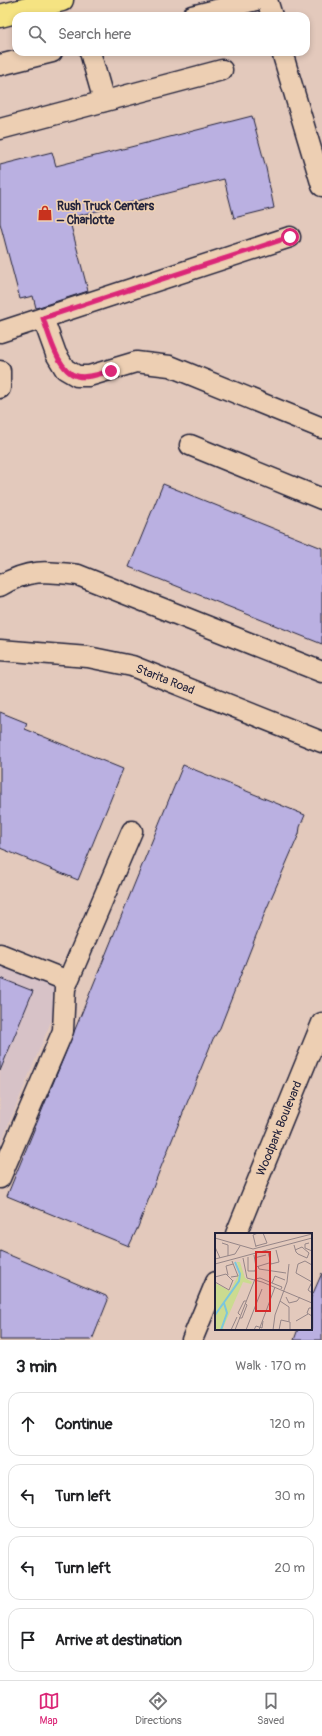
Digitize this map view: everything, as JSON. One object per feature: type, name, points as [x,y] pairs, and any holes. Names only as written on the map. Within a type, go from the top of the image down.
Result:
[{"type":"highway","points":[[16,12],[62,0]]},
{"type":"highway","points":[[0,16],[12,13]]},
{"type":"street","points":[[208,12],[256,0]]},
{"type":"street","points":[[267,0],[271,12]]},
{"type":"street","points":[[0,65],[36,56]]},
{"type":"street","points":[[91,56],[104,100]]},
{"type":"street","points":[[283,56],[322,186]]},
{"type":"street","points":[[0,129],[104,100],[222,70]]},
{"type":"street","points":[[0,332],[290,237]]},
{"type":"street","points":[[43,318],[56,354],[65,369],[76,376],[89,376],[136,362],[170,366],[322,428]]},
{"type":"street","points":[[0,371],[0,388]]},
{"type":"street","points":[[190,445],[322,499]]},
{"type":"street","points":[[0,586],[14,577],[43,571],[78,575],[322,672]]},
{"type":"street","name":"Starita Road","points":[[0,650],[88,657],[132,666],[322,742]]},
{"type":"street","points":[[0,1178],[63,1031],[65,988],[132,831]]},
{"type":"street","points":[[0,954],[68,981]]},
{"type":"street","name":"Woodpark Boulevard","points":[[236,1233],[322,1023]]},
{"type":"street","points":[[192,1340],[215,1284]]},
{"type":"shaded area","points":[[0,958],[66,985],[0,1145]]},
{"type":"building","name":"Rush Truck Centers – Charlotte","points":[[252,116],[266,168],[274,208],[234,218],[224,179],[69,218],[88,291],[36,308],[33,296],[20,299],[0,223],[0,165],[52,152],[56,166]]},
{"type":"building","points":[[163,484],[322,548],[322,644],[129,567]]},
{"type":"building","points":[[0,712],[27,723],[25,729],[123,769],[78,880],[0,848]]},
{"type":"building","points":[[183,765],[305,815],[299,834],[266,910],[220,1028],[213,1039],[129,1246],[7,1196]]},
{"type":"building","points":[[0,978],[33,991],[0,1071]]},
{"type":"building","points":[[0,1251],[106,1296],[108,1300],[92,1340],[0,1340]]},
{"type":"building","points":[[322,1273],[322,1340],[294,1340],[298,1330],[312,1330],[312,1296]]},
{"type":"place","name":"Rush Truck Centers – Charlotte","points":[[45,213]]},
{"type":"route","points":[[111,371],[89,376],[76,376],[65,369],[56,354],[43,318],[290,237]]}]
